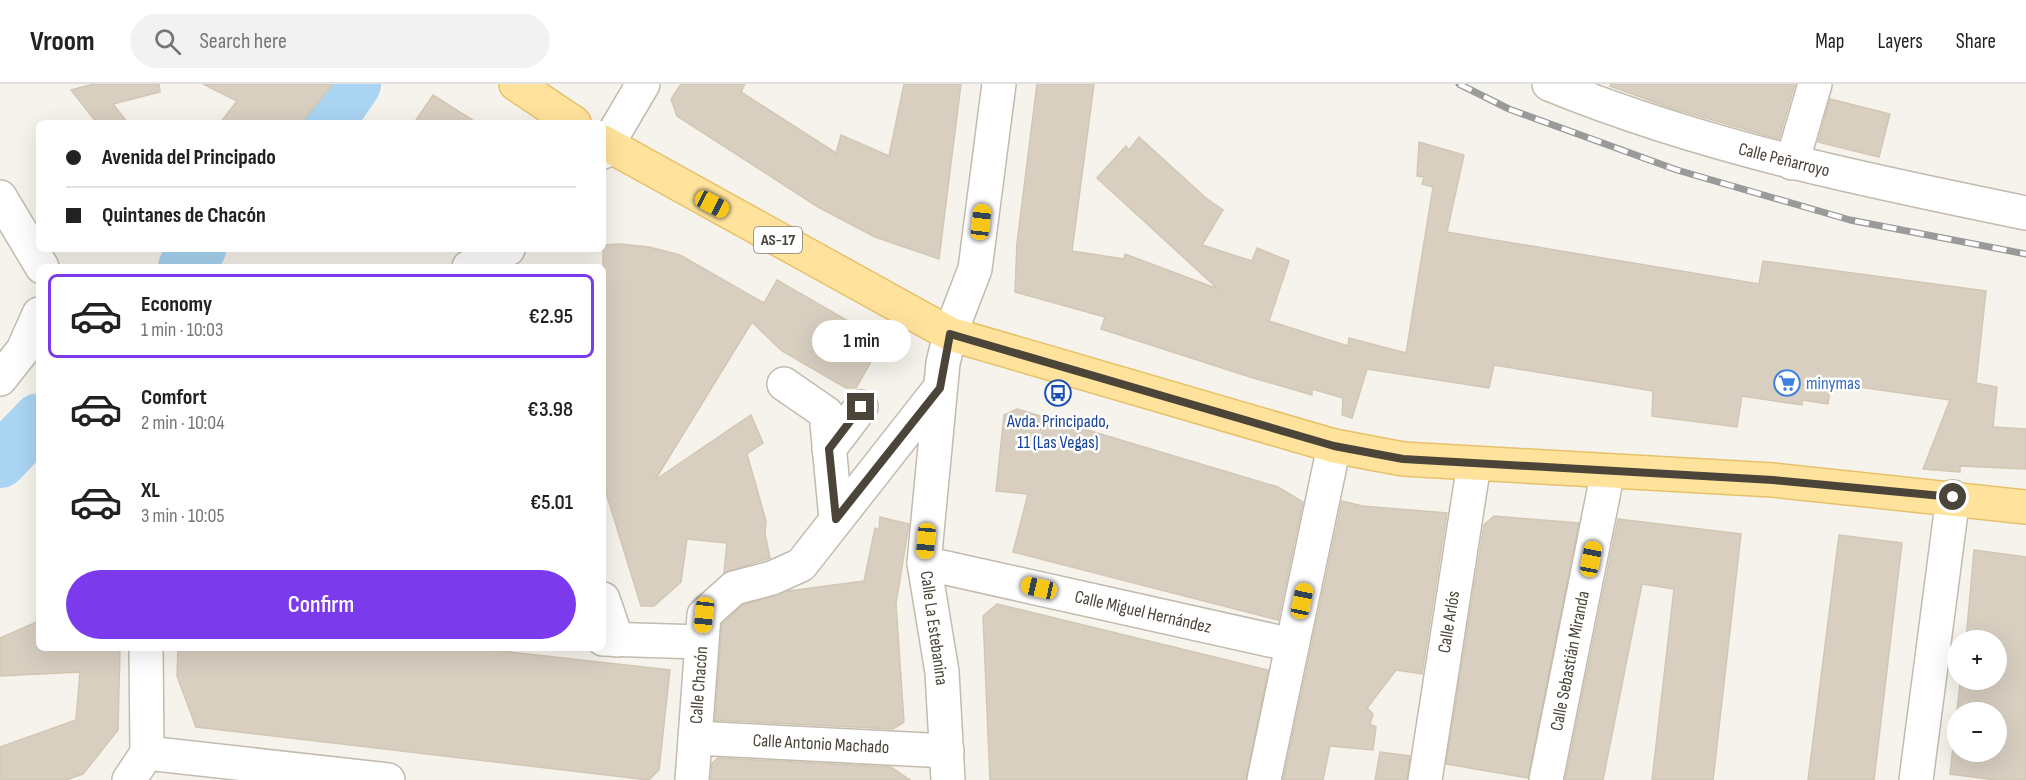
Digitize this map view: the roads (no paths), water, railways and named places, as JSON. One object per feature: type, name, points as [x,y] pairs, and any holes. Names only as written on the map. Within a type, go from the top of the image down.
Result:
[{"type":"main road","points":[[516,84],[570,120]]},
{"type":"main road","name":"AS-17","points":[[606,147],[950,334],[1334,446],[1403,459],[1773,480],[1953,497],[2026,507]]},
{"type":"street","points":[[606,143],[643,84]]},
{"type":"street","name":"Calle La Estebanina","points":[[948,765],[942,672],[924,562],[940,388],[950,334],[975,269],[999,84]]},
{"type":"street","name":"Calle Peñarroyo","points":[[1549,84],[1627,97],[1690,135],[1792,163],[2026,213]]},
{"type":"street","points":[[1792,163],[1815,84]]},
{"type":"street","points":[[0,197],[40,264]]},
{"type":"street","points":[[0,379],[23,350],[36,321]]},
{"type":"street","points":[[784,384],[826,413],[836,519]]},
{"type":"street","name":"Calle Chacón","points":[[692,780],[704,615],[734,588],[772,578],[801,565],[940,388]]},
{"type":"street","points":[[829,449],[861,407]]},
{"type":"street","points":[[1264,780],[1334,446]]},
{"type":"street","name":"Calle Arlós","points":[[1425,780],[1474,464]]},
{"type":"street","name":"Calle Sebastián Miranda","points":[[1546,780],[1608,471]]},
{"type":"street","points":[[1916,780],[1953,497]]},
{"type":"street","name":"Calle Miguel Hernández","points":[[924,562],[1292,645]]},
{"type":"street","points":[[606,617],[610,640],[701,642]]},
{"type":"street","points":[[129,780],[147,753],[146,651]]},
{"type":"street","name":"Calle Antonio Machado","points":[[695,738],[948,765]]},
{"type":"street","points":[[147,753],[388,780]]},
{"type":"waterway","points":[[322,120],[339,106],[354,84]]},
{"type":"waterway","points":[[187,264],[197,252]]},
{"type":"waterway","points":[[0,461],[36,423]]},
{"type":"railway","points":[[1459,84],[1509,109],[1677,170],[1850,220],[2026,254]]},
{"type":"place","name":"minymas","points":[[1787,383]]},
{"type":"place","name":"Avda. Principado, 11 (Las Vegas)","points":[[1058,393]]}]
